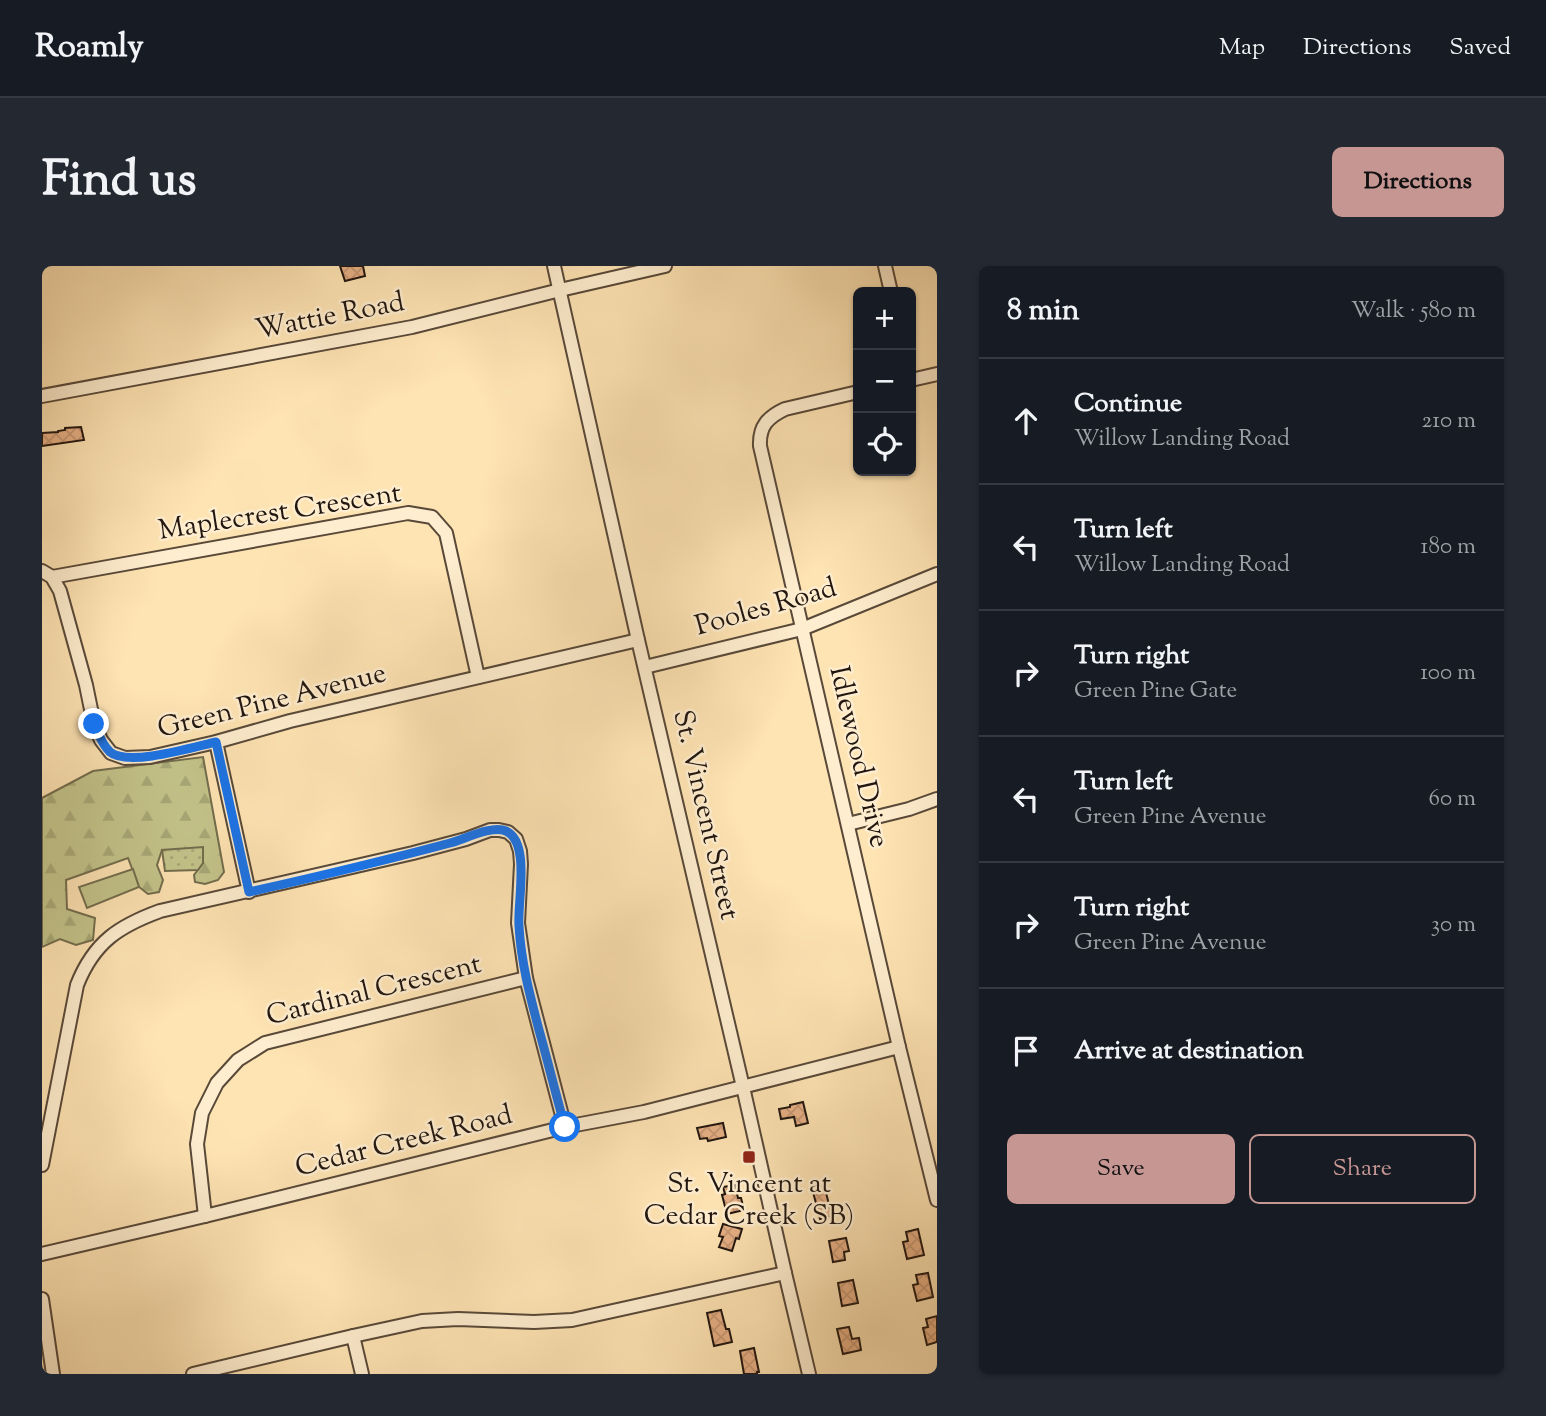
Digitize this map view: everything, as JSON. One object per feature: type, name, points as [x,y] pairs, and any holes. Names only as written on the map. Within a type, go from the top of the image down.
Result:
[{"type":"street","name":"St. Vincent Street","points":[[554,266],[809,1374]]},
{"type":"street","name":"Wattie Road","points":[[42,396],[412,327],[559,289],[664,266]]},
{"type":"street","points":[[885,266],[890,287]]},
{"type":"street","points":[[916,378],[937,374]]},
{"type":"street","name":"Idlewood Drive","points":[[853,393],[774,414],[762,428],[760,446],[937,1200]]},
{"type":"street","name":"Maplecrest Crescent","points":[[47,574],[408,513],[432,517],[446,533],[478,677]]},
{"type":"street","name":"Green Pine Avenue","points":[[47,574],[60,590],[94,724],[111,753],[125,758],[150,757],[216,742],[290,721],[638,640]]},
{"type":"street","name":"Pooles Road","points":[[645,667],[802,629],[937,574]]},
{"type":"street","points":[[216,742],[249,892]]},
{"type":"street","points":[[848,824],[937,799]]},
{"type":"street","points":[[42,1165],[74,996],[81,975],[114,933],[137,919],[160,911],[413,853],[490,830],[508,832],[516,839],[520,851],[518,923],[526,978],[565,1127]]},
{"type":"street","name":"Cardinal Crescent","points":[[205,1216],[197,1144],[202,1113],[217,1083],[238,1060],[265,1042],[526,978]]},
{"type":"street","name":"Cedar Creek Road","points":[[42,1254],[565,1127],[644,1112],[900,1047]]},
{"type":"street","points":[[193,1374],[422,1321],[572,1321],[785,1273]]},
{"type":"street","points":[[42,1299],[53,1374]]},
{"type":"street","points":[[353,1336],[362,1374]]},
{"type":"green space","points":[[203,757],[224,872],[218,880],[205,884],[195,882],[194,875],[203,863],[162,850],[157,865],[163,880],[159,892],[148,894],[139,887],[128,858],[66,880],[67,909],[95,918],[93,940],[76,945],[60,939],[42,947],[42,798],[93,771]]},
{"type":"green space","points":[[203,847],[203,863],[198,870],[165,871],[162,850]]},
{"type":"green space","points":[[133,869],[139,887],[87,908],[79,887]]},
{"type":"building","points":[[340,266],[363,266],[365,276],[345,281]]},
{"type":"building","points":[[81,427],[84,440],[42,446],[42,433]]},
{"type":"building","points":[[803,1102],[808,1123],[796,1126],[794,1117],[781,1119],[779,1109]]},
{"type":"building","points":[[723,1123],[726,1137],[708,1141],[707,1138],[700,1139],[697,1128]]},
{"type":"building","points":[[735,1185],[744,1210],[727,1214],[722,1195],[725,1194],[723,1187]]},
{"type":"building","points":[[824,1185],[832,1216],[820,1219],[812,1188]]},
{"type":"building","points":[[723,1224],[742,1229],[732,1251],[719,1247],[723,1237],[719,1236]]},
{"type":"building","points":[[918,1229],[924,1255],[907,1259],[903,1242],[908,1241],[906,1232]]},
{"type":"building","points":[[846,1238],[849,1251],[844,1252],[845,1260],[833,1262],[829,1241]]},
{"type":"building","points":[[928,1273],[933,1297],[917,1301],[913,1285],[918,1284],[916,1275]]},
{"type":"building","points":[[853,1280],[858,1303],[842,1306],[838,1283]]},
{"type":"building","points":[[721,1310],[732,1342],[714,1346],[707,1313]]},
{"type":"building","points":[[937,1316],[937,1342],[927,1345],[923,1328],[928,1327],[926,1319]]},
{"type":"building","points":[[849,1327],[852,1339],[859,1338],[861,1350],[843,1354],[837,1329]]},
{"type":"building","points":[[754,1348],[759,1372],[744,1374],[740,1351]]},
{"type":"place","name":"St. Vincent at Cedar Creek (SB)","points":[[749,1157]]},
{"type":"route","points":[[94,724],[111,753],[125,758],[150,757],[216,742],[249,892],[413,853],[490,830],[508,832],[516,839],[520,851],[518,923],[526,978],[565,1127]]}]
